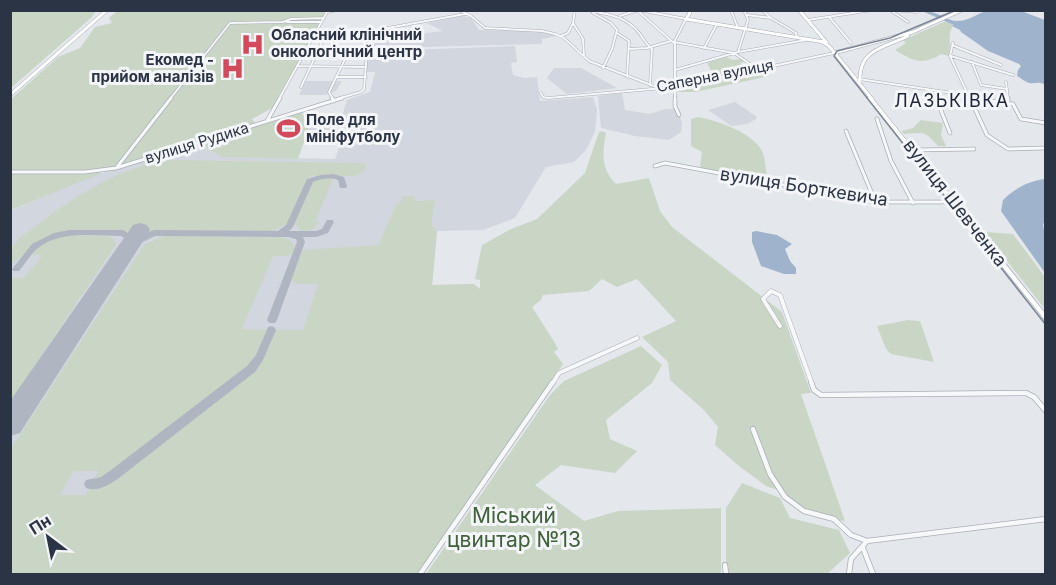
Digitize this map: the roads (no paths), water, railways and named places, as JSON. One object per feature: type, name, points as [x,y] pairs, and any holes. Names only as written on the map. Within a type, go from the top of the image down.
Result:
[{"type":"main road","name":"вулиця Шевченка","points":[[799,10],[853,73],[1046,318]]},
{"type":"main road","points":[[865,89],[859,73],[867,54],[962,10]]},
{"type":"main road","points":[[10,95],[107,11]]},
{"type":"main road","points":[[689,11],[686,19],[827,44]]},
{"type":"main road","points":[[836,53],[907,35]]},
{"type":"main road","points":[[883,46],[907,35]]},
{"type":"main road","points":[[877,43],[893,41]]},
{"type":"main road","points":[[877,43],[883,46]]},
{"type":"main road","points":[[860,66],[861,85]]},
{"type":"main road","points":[[853,73],[859,73]]},
{"type":"main road","points":[[853,73],[861,80]]},
{"type":"street","points":[[266,122],[321,22],[328,11],[337,10]]},
{"type":"street","points":[[459,10],[485,28],[542,31],[561,36],[583,57],[603,68],[660,88]]},
{"type":"street","points":[[561,36],[568,33],[573,23],[575,10]]},
{"type":"street","points":[[638,10],[673,41]]},
{"type":"street","points":[[587,11],[620,16],[638,10],[686,19],[673,41],[675,106],[679,116]]},
{"type":"street","points":[[731,10],[738,28]]},
{"type":"street","points":[[736,52],[746,29],[747,15],[744,10]]},
{"type":"street","points":[[762,10],[796,33],[797,38]]},
{"type":"street","points":[[837,10],[842,15]]},
{"type":"street","points":[[808,20],[872,10]]},
{"type":"street","points":[[891,10],[918,12]]},
{"type":"street","points":[[891,10],[908,22]]},
{"type":"street","points":[[587,11],[611,23],[617,33],[629,41],[627,77]]},
{"type":"street","points":[[312,39],[324,39],[465,14]]},
{"type":"street","points":[[747,15],[771,18]]},
{"type":"street","points":[[620,16],[641,35],[642,40],[652,49],[650,85]]},
{"type":"street","points":[[829,17],[851,43]]},
{"type":"street","points":[[283,22],[291,19],[324,18]]},
{"type":"street","points":[[116,168],[230,23],[321,22]]},
{"type":"street","points":[[573,23],[583,39],[583,57]]},
{"type":"street","points":[[704,48],[717,24]]},
{"type":"street","points":[[603,68],[617,33]]},
{"type":"street","points":[[301,87],[324,39]]},
{"type":"street","points":[[675,70],[736,52],[806,40]]},
{"type":"street","points":[[629,50],[673,41],[736,52],[757,69]]},
{"type":"street","points":[[1000,64],[952,44],[950,56],[987,135],[1008,149],[1046,148]]},
{"type":"street","points":[[334,100],[329,92],[349,51]]},
{"type":"street","points":[[336,77],[366,77],[367,52]]},
{"type":"street","name":"Саперна вулиця","points":[[541,93],[546,99],[675,87],[836,53]]},
{"type":"street","points":[[950,56],[1013,75]]},
{"type":"street","points":[[971,62],[981,85],[1007,89]]},
{"type":"street","points":[[297,66],[365,67]]},
{"type":"street","name":"вулиця Рудика","points":[[10,172],[85,172],[116,168],[363,91],[366,77]]},
{"type":"street","points":[[861,80],[1013,104],[1020,119],[1046,123]]},
{"type":"street","points":[[1006,82],[1008,104]]},
{"type":"street","points":[[928,89],[935,96],[950,133]]},
{"type":"street","points":[[877,119],[891,161],[913,203]]},
{"type":"street","points":[[846,131],[875,202]]},
{"type":"street","points":[[914,150],[974,149]]},
{"type":"street","name":"вулиця Борткевича","points":[[655,166],[665,164],[875,202],[954,202]]},
{"type":"street","points":[[780,326],[763,299],[772,291],[780,295],[814,390],[821,395],[1026,393],[1034,397],[1046,411]]},
{"type":"street","points":[[420,574],[560,373],[637,338]]},
{"type":"street","points":[[753,429],[770,474],[785,497],[804,511],[834,519],[851,535],[867,542],[1046,519]]},
{"type":"street","points":[[849,574],[850,559],[867,542]]},
{"type":"street","points":[[863,548],[873,574]]},
{"type":"street","points":[[725,565],[726,574]]},
{"type":"water","points":[[990,10],[1021,11],[1045,20],[1045,85],[1024,81],[1017,76],[1021,66],[1019,64],[988,51],[952,26],[954,25],[922,11],[958,21],[967,20]]},
{"type":"water","points":[[1045,179],[1043,225],[1045,273],[1001,211],[1003,200],[1013,192],[1028,183]]},
{"type":"water","points":[[752,232],[777,235],[792,244],[785,249],[796,268],[796,274],[784,274],[761,266],[752,242]]},
{"type":"tram line","points":[[956,10],[890,38],[837,51],[834,56],[1046,325]]},
{"type":"place","name":"Обласний клінічний онкологічний центр","points":[[253,44]]},
{"type":"place","name":"Екомед - прийом аналізів","points":[[232,69]]},
{"type":"place","name":"Поле для мініфутболу","points":[[288,129]]},
{"type":"district","name":"ЛАЗЬКІВКА","points":[[952,101]]},
{"type":"park label","name":"Міський цвинтар №13","points":[[514,528]]}]
